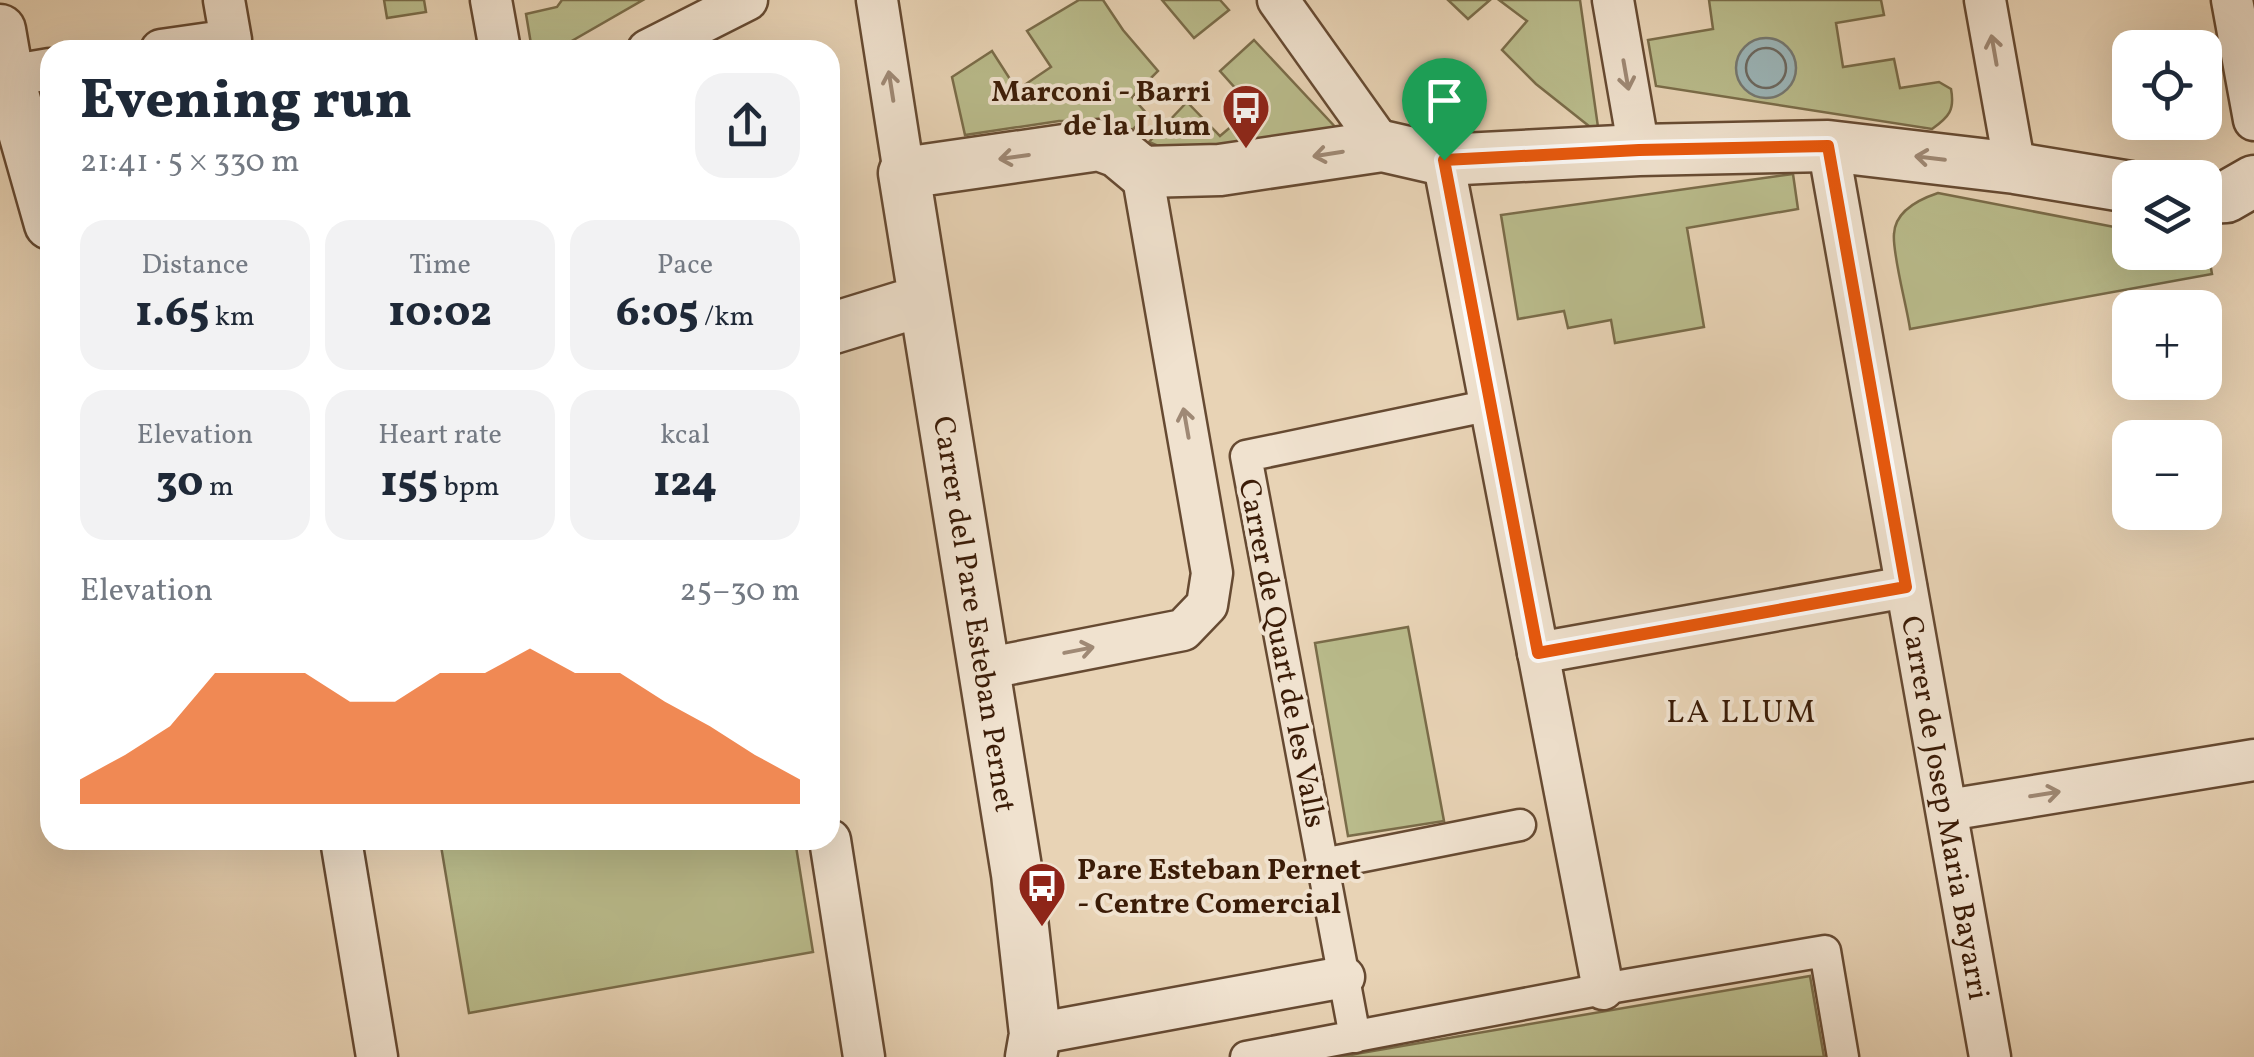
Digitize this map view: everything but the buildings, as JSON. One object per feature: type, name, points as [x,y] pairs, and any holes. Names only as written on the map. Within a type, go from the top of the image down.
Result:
[{"type":"street","points":[[224,0],[231,40]]},
{"type":"street","points":[[491,0],[498,40]]},
{"type":"street","points":[[668,40],[747,0]]},
{"type":"street","points":[[877,0],[904,173],[1099,145],[1118,152],[1142,172],[1220,170],[1382,146],[1444,160],[1828,146],[2015,168],[2112,184]]},
{"type":"street","points":[[1278,0],[1382,146]]},
{"type":"street","points":[[1613,0],[1639,150]]},
{"type":"street","points":[[1985,0],[2015,168]]},
{"type":"street","points":[[2232,0],[2254,120]]},
{"type":"street","points":[[19,58],[40,170]]},
{"type":"street","name":"Carrer de Josep Maria Bayarri","points":[[1828,146],[1990,1057]]},
{"type":"street","points":[[1444,160],[1603,989]]},
{"type":"street","name":"Carrer de Quart de les Valls","points":[[984,669],[1183,630],[1207,605],[1212,573],[1142,172]]},
{"type":"street","name":"Carrer del Pare Esteban Pernet","points":[[904,173],[1017,874],[1033,1046]]},
{"type":"street","points":[[2222,197],[2254,181]]},
{"type":"street","points":[[840,326],[924,300]]},
{"type":"street","name":"Carrer de Quart de les Valls","points":[[1356,1037],[1246,456],[1491,405]]},
{"type":"street","points":[[1538,653],[1906,587]]},
{"type":"street","points":[[1948,810],[2254,760]]},
{"type":"street","points":[[1323,864],[1520,825]]},
{"type":"street","points":[[343,850],[377,1057]]},
{"type":"street","points":[[832,850],[864,1057]]},
{"type":"street","points":[[1246,1057],[1826,951],[1843,1057]]},
{"type":"street","points":[[1033,1046],[1344,976]]},
{"type":"green space","points":[[384,0],[424,0],[426,12],[387,18]]},
{"type":"green space","points":[[562,0],[643,0],[573,40],[530,40],[526,14],[557,7]]},
{"type":"green space","points":[[1079,0],[1103,0],[1158,71],[1132,97],[1148,115],[1130,132],[1086,121],[1059,121],[965,135],[952,77],[992,51],[1017,90],[1051,67],[1027,31]]},
{"type":"green space","points":[[1162,0],[1220,0],[1229,10],[1194,38]]},
{"type":"green space","points":[[1448,0],[1490,0],[1468,19]]},
{"type":"green space","points":[[1499,0],[1580,0],[1599,134],[1536,84],[1502,50],[1527,21]]},
{"type":"green space","points":[[1709,0],[1881,0],[1884,15],[1836,23],[1843,67],[1894,59],[1900,88],[1939,82],[1951,89],[1949,112],[1932,129],[1656,86],[1648,40],[1713,29]]},
{"type":"green space","points":[[1254,40],[1339,131],[1177,154],[1149,142],[1187,102],[1220,136],[1253,108],[1220,71]]},
{"type":"green space","points":[[1793,174],[1798,209],[1687,228],[1704,327],[1615,343],[1611,320],[1568,328],[1564,311],[1518,319],[1501,215]]},
{"type":"green space","points":[[1938,193],[2112,227],[2112,270],[2211,270],[2212,274],[1910,329],[1894,234],[1899,219]]},
{"type":"green space","points":[[1408,627],[1444,821],[1348,836],[1315,643]]},
{"type":"green space","points":[[442,850],[797,850],[813,952],[469,1013]]},
{"type":"green space","points":[[1810,976],[1824,1057],[1338,1057]]},
{"type":"water","points":[[1766,38],[1787,47],[1796,68],[1787,89],[1766,98],[1745,89],[1736,68],[1745,47]]},
{"type":"place","name":"Marconi - Barri de la Llum","points":[[1246,150]]},
{"type":"place","name":"Pare Esteban Pernet - Centre Comercial","points":[[1042,928]]},
{"type":"district","name":"LA LLUM","points":[[1742,711]]},
{"type":"route","points":[[1828,146],[1906,587],[1538,653],[1444,160],[1828,146]]}]
